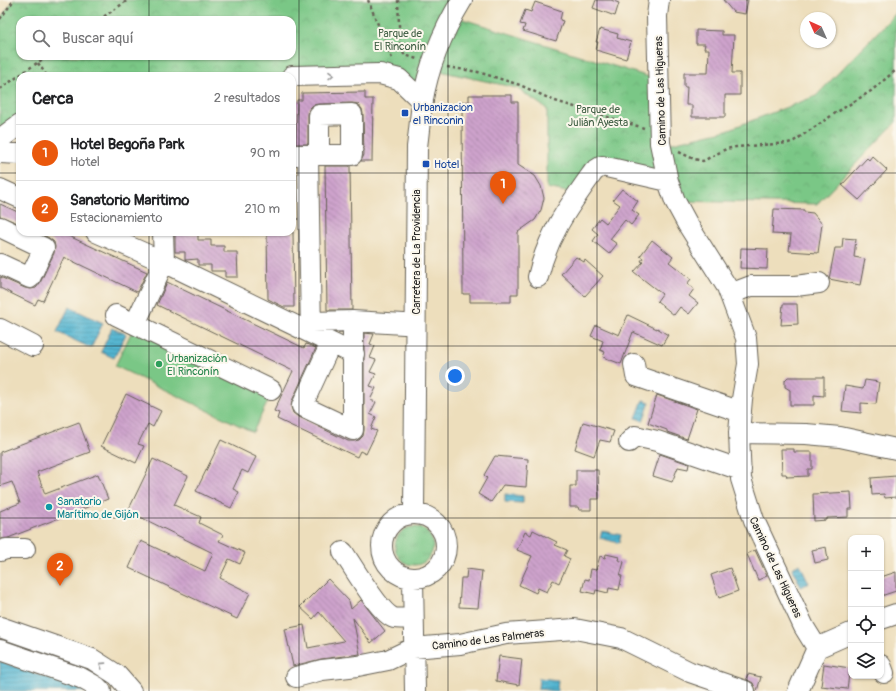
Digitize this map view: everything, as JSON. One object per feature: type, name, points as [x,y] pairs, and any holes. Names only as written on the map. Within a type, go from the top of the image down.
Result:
[{"type":"street","name":"Carretera de La Providencia","points":[[414,513],[417,147],[423,102],[432,64],[452,16],[462,0]]},
{"type":"street","name":"Camino de Las Higueras","points":[[659,0],[657,16],[660,143],[668,181],[685,219],[727,286],[746,338],[748,364],[742,399],[739,433],[741,479],[754,520],[804,627],[817,648]]},
{"type":"street","points":[[296,76],[380,74],[399,79],[423,102]]},
{"type":"street","points":[[0,139],[16,127]]},
{"type":"street","points":[[0,153],[16,154]]},
{"type":"street","points":[[306,155],[311,327]]},
{"type":"street","points":[[538,277],[542,260],[556,226],[594,171],[602,166],[668,181]]},
{"type":"street","points":[[0,188],[16,196]]},
{"type":"street","points":[[0,227],[16,235]]},
{"type":"street","points":[[0,264],[30,278],[44,248],[19,236]]},
{"type":"street","points":[[105,236],[311,327],[331,343],[354,354]]},
{"type":"street","points":[[135,324],[164,262],[164,236]]},
{"type":"street","points":[[730,294],[751,286],[795,286],[819,283]]},
{"type":"street","points":[[116,315],[271,390]]},
{"type":"street","points":[[311,327],[353,321],[404,324]]},
{"type":"street","points":[[331,343],[302,406],[353,430],[353,321]]},
{"type":"street","points":[[0,329],[33,346]]},
{"type":"street","points":[[634,364],[636,376],[741,412]]},
{"type":"street","points":[[739,433],[806,434],[840,437],[896,449]]},
{"type":"street","points":[[628,442],[635,436],[657,441],[741,470]]},
{"type":"street","points":[[414,513],[425,516],[437,523],[444,534],[447,546],[444,559],[436,570],[424,577],[413,579],[397,573],[387,564],[382,551],[382,544],[383,533],[387,526],[398,517],[414,513]]},
{"type":"street","points":[[0,551],[6,549],[25,549]]},
{"type":"street","points":[[343,552],[367,589],[383,609],[394,618],[413,618]]},
{"type":"street","points":[[413,579],[414,691]]},
{"type":"street","points":[[884,618],[896,614]]},
{"type":"street","points":[[0,627],[92,659],[118,675],[131,691]]},
{"type":"street","name":"Camino de Las Palmeras","points":[[296,677],[322,670],[358,666],[388,660],[413,648],[460,644],[506,634],[575,629],[621,638],[690,672],[745,691]]},
{"type":"street","points":[[798,691],[817,648],[848,634]]},
{"type":"street","points":[[0,650],[81,678],[98,687],[101,691]]},
{"type":"path","points":[[0,19],[14,0]]},
{"type":"path","points":[[105,16],[128,0]]},
{"type":"path","points":[[368,0],[399,79]]},
{"type":"path","points":[[398,0],[400,50],[405,55],[432,64]]},
{"type":"path","points":[[25,72],[42,60]]},
{"type":"path","points":[[38,63],[44,72]]},
{"type":"path","points":[[0,89],[16,78]]},
{"type":"green space","name":"Parque de Julián Ayesta","points":[[14,0],[462,0],[453,16],[659,80],[668,144],[727,130],[816,96],[896,13],[896,122],[817,204],[675,201],[668,181],[602,166],[577,194],[547,188],[547,109],[517,88],[444,72],[432,64],[423,102],[399,79],[296,76],[296,72],[16,72],[16,127],[0,139],[0,19]]},
{"type":"green space","points":[[133,329],[271,395],[253,432],[115,366]]},
{"type":"green space","points":[[414,527],[424,530],[430,536],[433,546],[430,556],[424,562],[414,565],[404,562],[398,556],[395,546],[398,536],[404,530]]},
{"type":"water","points":[[69,307],[103,323],[91,348],[57,332]]},
{"type":"water","points":[[112,328],[126,334],[114,358],[101,352]]},
{"type":"water","points":[[643,400],[650,402],[643,421],[636,418]]},
{"type":"water","points":[[505,494],[523,496],[523,503],[505,502]]},
{"type":"water","points":[[602,531],[621,535],[619,543],[600,538]]},
{"type":"water","points":[[800,564],[809,583],[801,587],[792,568]]},
{"type":"water","points":[[0,661],[5,663],[86,691],[0,691]]},
{"type":"water","points":[[539,678],[558,680],[557,691],[538,689]]},
{"type":"building","points":[[596,0],[611,0],[619,3],[615,16],[593,8]]},
{"type":"building","points":[[723,0],[748,0],[745,14],[733,12]]},
{"type":"building","points":[[535,2],[562,11],[560,20],[563,21],[556,41],[523,31],[525,25],[520,24],[525,10],[531,12]]},
{"type":"building","points":[[600,29],[618,34],[617,38],[631,42],[626,59],[596,50],[598,42],[596,42]]},
{"type":"building","points":[[696,30],[722,31],[722,35],[734,35],[732,73],[740,73],[740,95],[725,95],[725,117],[692,117],[692,105],[686,105],[687,87],[684,87],[684,73],[708,73],[709,49],[704,49],[705,44],[696,44]]},
{"type":"building","points":[[365,92],[365,99],[373,99],[372,161],[361,161],[364,155],[363,114],[362,109],[358,104],[313,105],[309,109],[308,115],[308,144],[296,144],[297,100],[302,100],[302,93]]},
{"type":"building","points":[[469,95],[512,95],[512,102],[518,102],[518,165],[535,176],[541,186],[544,198],[541,210],[535,220],[518,232],[518,294],[511,294],[511,302],[470,302],[470,294],[463,294],[462,102],[469,102]]},
{"type":"building","points":[[872,156],[887,170],[859,200],[842,185],[867,158],[869,160]]},
{"type":"building","points":[[325,166],[350,166],[352,310],[327,310]]},
{"type":"building","points":[[622,189],[638,201],[632,210],[639,215],[631,225],[625,220],[610,239],[617,244],[609,254],[593,241],[598,234],[592,229],[600,218],[606,223],[620,205],[613,200]]},
{"type":"building","points":[[0,204],[16,211],[16,222],[0,216]]},
{"type":"building","points":[[774,209],[804,210],[804,212],[813,213],[822,224],[818,253],[789,251],[791,235],[772,234]]},
{"type":"building","points":[[45,236],[69,236],[147,272],[137,292],[64,257],[43,301],[38,299],[35,305],[0,288],[0,277],[25,288],[36,288],[40,283],[54,253],[54,242]]},
{"type":"building","points":[[175,236],[198,236],[198,240],[211,240],[211,246],[224,246],[224,252],[237,252],[238,277],[225,277],[225,271],[211,271],[211,265],[198,265],[198,259],[185,260],[185,252],[175,252]]},
{"type":"building","points":[[267,236],[293,236],[294,307],[284,307],[268,299]]},
{"type":"building","points":[[843,238],[856,239],[854,257],[865,259],[860,285],[829,279],[835,248],[842,248]]},
{"type":"building","points":[[652,240],[673,257],[669,262],[691,279],[687,284],[694,289],[689,296],[698,303],[689,314],[680,307],[674,315],[657,301],[662,294],[634,272],[643,262],[641,261],[643,258],[640,256]]},
{"type":"building","points":[[741,248],[768,249],[767,269],[740,268]]},
{"type":"building","points":[[576,257],[584,262],[585,260],[603,276],[585,296],[561,274]]},
{"type":"building","points":[[167,282],[304,348],[306,344],[316,348],[292,401],[291,407],[293,413],[348,441],[359,440],[363,436],[364,333],[374,334],[370,344],[375,346],[370,358],[376,360],[370,372],[376,374],[370,386],[376,388],[370,400],[376,402],[370,414],[376,417],[371,429],[377,431],[366,454],[360,451],[357,457],[277,419],[279,413],[274,411],[293,371],[157,305]]},
{"type":"building","points":[[783,304],[797,304],[798,324],[781,325]]},
{"type":"building","points":[[628,315],[657,328],[668,335],[662,345],[633,332],[621,364],[603,357],[605,352],[600,350],[603,341],[591,336],[596,325],[619,335]]},
{"type":"building","points":[[788,377],[824,377],[824,396],[814,395],[814,405],[790,405],[790,390],[785,387],[785,380]]},
{"type":"building","points":[[865,380],[879,382],[876,404],[861,403],[861,413],[842,411],[845,386],[863,389]]},
{"type":"building","name":"Sanatorio Marítimo de Gijón","points":[[126,394],[161,411],[153,427],[148,424],[138,444],[144,446],[136,463],[101,446]]},
{"type":"building","points":[[657,395],[697,409],[687,439],[648,423]]},
{"type":"building","points":[[79,422],[90,452],[37,472],[45,494],[98,474],[108,499],[8,538],[0,539],[0,511],[20,503],[12,482],[0,486],[0,452]]},
{"type":"building","points":[[583,422],[614,431],[610,442],[600,440],[594,456],[575,449]]},
{"type":"building","points":[[221,440],[256,457],[248,473],[242,470],[233,489],[239,492],[231,508],[196,491]]},
{"type":"building","points":[[781,449],[794,449],[794,452],[812,452],[812,469],[808,469],[808,476],[787,477],[786,474],[782,474]]},
{"type":"building","points":[[660,454],[689,464],[688,469],[678,467],[672,482],[653,476]]},
{"type":"building","points":[[495,456],[528,459],[526,487],[503,485],[491,502],[478,494],[487,478],[484,475]]},
{"type":"building","name":"Sanatorio Marítimo de Gijón","points":[[153,459],[188,476],[174,505],[201,517],[199,523],[223,535],[219,541],[245,553],[240,564],[229,559],[220,578],[250,593],[237,619],[129,568],[141,541],[205,571],[213,553],[128,511]]},
{"type":"building","points":[[576,470],[598,470],[599,499],[591,499],[591,510],[579,510],[578,507],[570,507],[570,486],[576,486]]},
{"type":"building","points":[[896,476],[896,497],[885,498],[884,494],[872,495],[871,478]]},
{"type":"building","points":[[851,492],[852,509],[848,509],[848,517],[827,518],[827,520],[814,521],[813,494]]},
{"type":"building","points":[[533,530],[557,542],[555,545],[567,550],[564,556],[570,559],[559,583],[553,580],[547,592],[538,588],[536,593],[519,585],[532,556],[517,550],[525,532],[531,535]]},
{"type":"building","points":[[826,547],[828,560],[815,563],[812,550]]},
{"type":"building","points":[[755,550],[767,576],[758,580],[747,554]]},
{"type":"building","points":[[606,554],[619,557],[618,560],[624,562],[620,576],[622,576],[619,590],[609,588],[608,593],[596,590],[595,594],[582,591],[585,579],[589,580],[591,569],[596,570],[600,556],[605,558]]},
{"type":"building","points":[[730,568],[738,591],[719,598],[711,575]]},
{"type":"building","points":[[467,569],[482,571],[478,608],[459,607],[461,578],[466,578]]},
{"type":"building","points":[[896,572],[896,591],[884,595],[884,576]]},
{"type":"building","points":[[328,579],[349,601],[351,609],[361,600],[385,631],[371,643],[353,618],[360,654],[321,659],[293,666],[285,629],[304,625],[308,648],[344,641],[319,612],[313,619],[300,607]]},
{"type":"building","points":[[499,656],[522,659],[519,685],[496,681]]},
{"type":"building","points":[[824,664],[848,668],[847,689],[821,686]]},
{"type":"building","points":[[748,674],[761,677],[757,691],[753,683],[746,679]]},
{"type":"place","name":"Urbanizacion el Rinconin","points":[[405,113]]},
{"type":"place","name":"Hotel","points":[[426,164]]},
{"type":"place","name":"Hotel Begoña Park","points":[[503,204]]},
{"type":"place","name":"Urbanización El Rinconín","points":[[159,364]]},
{"type":"place","name":"Sanatorio Marítimo de Gijón","points":[[49,507]]},
{"type":"place","name":"Sanatorio Maritimo","points":[[60,586]]},
{"type":"park label","name":"Parque de El Rinconín","points":[[400,39]]}]
